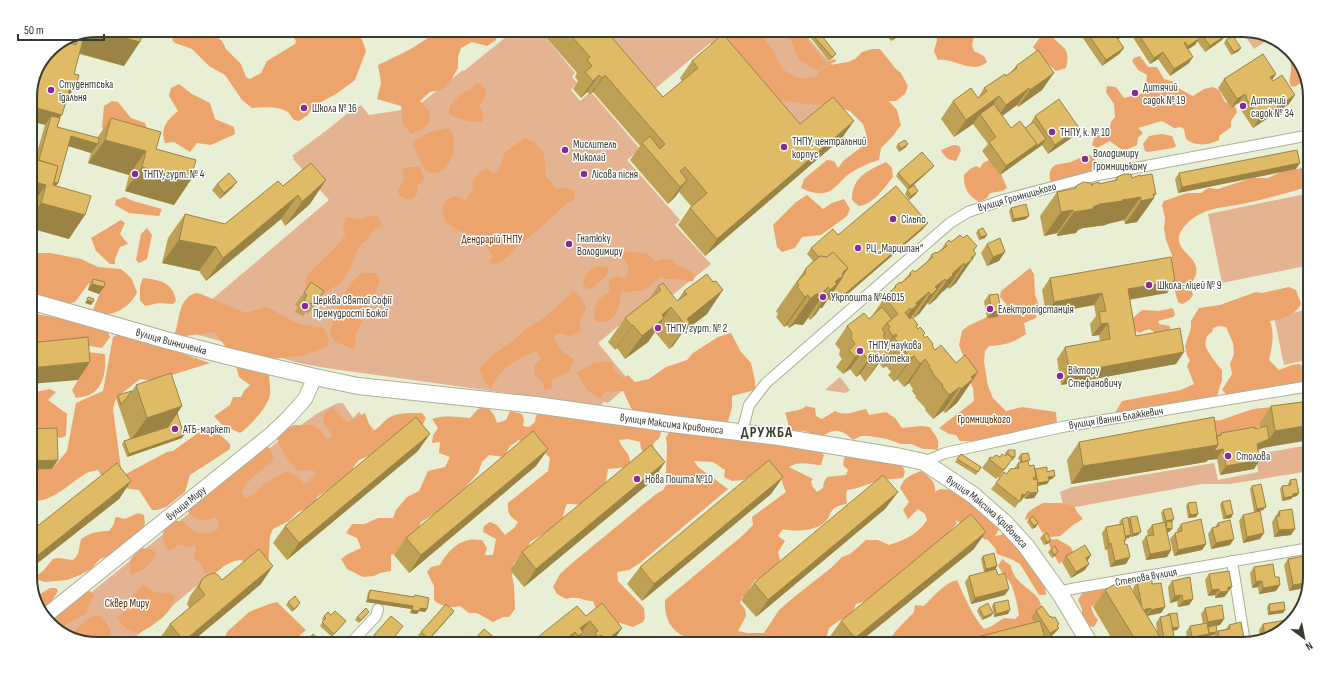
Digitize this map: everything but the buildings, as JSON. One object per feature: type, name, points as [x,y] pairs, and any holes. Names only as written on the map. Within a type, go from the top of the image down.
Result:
[{"type":"main road","name":"вулиця Винниченка","points":[[37,303],[166,340],[314,377]]},
{"type":"main road","name":"вулиця Максима Кривоноса","points":[[314,377],[387,390],[536,405],[664,423],[742,432],[924,462],[973,496],[1005,523],[1026,546],[1061,596],[1086,637]]},
{"type":"main road","name":"вулиця Миру","points":[[49,613],[270,434],[289,417],[305,399],[314,377]]},
{"type":"street","name":"вулиця Громницького","points":[[742,432],[749,405],[766,383],[950,223],[968,212],[1003,200],[1098,175],[1303,136]]},
{"type":"street","name":"вулиця Іванни Блажкевич","points":[[924,462],[945,453],[1062,427],[1303,387]]},
{"type":"street","name":"Степова вулиця","points":[[1061,596],[1067,590],[1077,588],[1303,549]]},
{"type":"street","points":[[1232,561],[1244,637]]},
{"type":"street","points":[[356,637],[376,616],[378,609]]},
{"type":"green space","points":[[172,37],[217,37],[241,64],[246,77],[250,79],[261,73],[267,61],[295,44],[296,41],[293,37],[361,37],[366,51],[355,80],[336,94],[312,107],[308,115],[299,121],[294,120],[288,112],[284,110],[266,107],[252,108],[242,100],[225,75],[209,66],[192,49],[173,41]]},
{"type":"green space","points":[[430,37],[496,37],[496,40],[487,46],[472,42],[461,48],[458,57],[458,68],[450,82],[441,90],[430,92],[420,101],[429,111],[430,121],[423,129],[411,134],[403,124],[401,106],[377,99],[381,83],[378,65],[409,50]]},
{"type":"green space","name":"Дендрарій ТНПУ","points":[[506,37],[545,37],[575,73],[572,77],[577,83],[571,90],[580,101],[589,93],[592,95],[593,94],[640,149],[627,160],[680,220],[675,225],[711,264],[654,310],[648,302],[598,343],[631,383],[608,403],[604,402],[600,406],[326,368],[299,363],[177,329],[329,200],[292,156],[331,127],[357,105],[358,107],[361,105],[369,115],[415,108],[463,70],[464,71]]},
{"type":"green space","points":[[593,37],[807,37],[850,85],[789,137],[710,43],[644,98]]},
{"type":"green space","points":[[727,37],[763,37],[785,70],[793,76],[802,78],[817,77],[819,71],[830,65],[848,62],[855,59],[862,52],[872,49],[880,49],[895,68],[901,73],[908,86],[905,94],[896,101],[889,101],[897,110],[901,125],[881,148],[879,160],[867,164],[852,172],[830,191],[815,193],[801,188],[804,179],[827,160],[834,161],[838,168],[844,160],[863,146],[867,137],[863,124],[850,111],[829,105],[806,104],[773,99],[741,59],[733,44]]},
{"type":"green space","points":[[790,37],[805,37],[826,63],[834,59],[837,61],[816,70],[798,59]]},
{"type":"green space","points":[[936,37],[974,37],[972,45],[974,51],[984,56],[987,62],[982,66],[970,67],[950,61],[938,60],[934,51]]},
{"type":"green space","points":[[1040,37],[1053,37],[1066,50],[1068,60],[1066,68],[1056,71],[1041,58],[1033,47]]},
{"type":"green space","points":[[1246,37],[1265,41],[1254,49]]},
{"type":"green space","points":[[1140,56],[1148,67],[1157,67],[1164,79],[1174,82],[1178,88],[1193,96],[1204,89],[1213,87],[1219,90],[1225,102],[1235,106],[1237,112],[1231,121],[1231,127],[1219,136],[1219,140],[1206,144],[1198,144],[1190,142],[1186,139],[1184,129],[1181,127],[1174,128],[1162,121],[1138,128],[1143,133],[1138,138],[1137,145],[1129,149],[1121,149],[1110,141],[1097,148],[1092,145],[1095,135],[1109,133],[1111,122],[1115,117],[1114,104],[1106,92],[1107,86],[1116,87],[1124,98],[1140,94],[1145,91],[1147,75],[1138,70],[1132,61],[1134,58]]},
{"type":"green space","points":[[1290,60],[1297,70],[1301,83],[1294,87],[1291,86],[1290,82]]},
{"type":"green space","points":[[477,83],[482,85],[486,91],[485,97],[479,106],[483,113],[482,122],[456,118],[449,114],[449,108],[453,102],[462,93],[469,91]]},
{"type":"green space","points":[[179,84],[192,94],[210,103],[215,119],[234,127],[235,134],[211,145],[197,143],[190,152],[174,142],[165,143],[163,133],[164,129],[168,121],[178,111],[169,96],[171,88]]},
{"type":"green space","points":[[112,101],[118,102],[131,118],[145,123],[148,134],[112,136],[102,128],[104,106]]},
{"type":"green space","points":[[448,128],[452,132],[454,145],[453,153],[447,166],[442,171],[436,173],[426,171],[412,144],[428,133]]},
{"type":"green space","points":[[1162,134],[1172,136],[1176,146],[1173,148],[1148,152],[1145,151],[1143,144],[1149,136]]},
{"type":"green space","points":[[525,138],[534,142],[544,153],[546,176],[556,189],[564,188],[574,190],[575,198],[522,242],[506,258],[497,264],[489,263],[493,256],[480,236],[461,231],[450,225],[443,215],[444,204],[447,200],[455,196],[466,200],[473,189],[472,181],[487,168],[494,174],[499,170],[505,152]]},
{"type":"green space","points":[[953,145],[959,146],[961,151],[956,161],[947,158],[943,155],[941,150]]},
{"type":"green space","points":[[1086,155],[1092,156],[1099,164],[1093,174],[1085,181],[1071,188],[1063,188],[1050,181],[1052,167],[1058,164],[1071,162]]},
{"type":"green space","points":[[989,160],[998,169],[1007,188],[1002,191],[990,193],[987,198],[979,202],[967,191],[964,183],[964,175],[976,166],[980,168],[983,163]]},
{"type":"green space","points":[[886,162],[892,168],[893,177],[874,199],[864,205],[859,206],[852,200],[853,192],[858,180],[873,168]]},
{"type":"green space","points":[[420,167],[424,179],[421,184],[417,186],[418,192],[412,199],[405,199],[399,194],[398,191],[404,179],[402,172],[403,169]]},
{"type":"green space","points":[[1303,167],[1303,188],[1259,200],[1210,210],[1189,221],[1180,233],[1179,241],[1182,248],[1195,263],[1196,274],[1191,286],[1193,295],[1190,300],[1182,304],[1178,302],[1172,281],[1172,255],[1166,240],[1164,229],[1165,218],[1162,205],[1164,201],[1187,193],[1201,193],[1208,188],[1218,189],[1252,178],[1268,178],[1284,170]]},
{"type":"green space","points":[[1303,194],[1303,266],[1222,283],[1208,214]]},
{"type":"green space","points":[[807,195],[823,209],[832,203],[844,199],[850,209],[847,216],[821,235],[802,237],[795,248],[782,252],[777,247],[773,225],[796,202]]},
{"type":"green space","points":[[124,197],[162,209],[159,216],[129,213],[115,205],[116,200]]},
{"type":"green space","points":[[373,215],[378,217],[382,226],[374,229],[367,240],[360,245],[348,272],[341,283],[323,294],[306,288],[305,280],[308,274],[335,248],[345,236],[343,224],[347,217],[361,219]]},
{"type":"green space","points":[[121,220],[125,223],[120,234],[128,244],[120,247],[115,259],[115,264],[110,264],[96,251],[91,238]]},
{"type":"green space","points":[[147,228],[152,235],[147,259],[139,263],[136,260],[141,234]]},
{"type":"green space","points":[[626,251],[647,254],[655,261],[663,259],[672,260],[676,264],[696,274],[693,281],[667,279],[661,277],[652,283],[646,290],[621,291],[620,302],[614,316],[607,321],[601,322],[595,320],[594,311],[597,303],[609,292],[609,279],[619,276],[624,279],[627,276],[629,267],[622,257]]},
{"type":"green space","points":[[37,253],[50,253],[81,259],[98,267],[121,269],[131,278],[137,292],[134,298],[124,308],[105,314],[92,312],[102,288],[89,283],[75,302],[66,304],[53,298],[37,297]]},
{"type":"green space","points":[[599,266],[607,267],[609,269],[608,273],[601,281],[589,290],[583,285],[584,278],[589,271]]},
{"type":"green space","name":"Громницького","points":[[1030,268],[1034,274],[1035,295],[1039,305],[1036,318],[1024,323],[1026,334],[1009,343],[989,346],[985,351],[984,362],[988,386],[993,398],[1006,411],[1022,407],[1056,412],[1057,423],[977,441],[960,441],[956,435],[949,434],[939,428],[974,401],[973,389],[966,363],[959,345],[962,331],[968,326],[992,314],[1008,313],[1006,304],[1000,297],[1001,291]]},
{"type":"green space","points":[[362,273],[376,273],[379,283],[356,334],[354,349],[335,342],[330,333],[345,292]]},
{"type":"green space","points":[[143,278],[165,283],[172,290],[176,301],[173,304],[159,303],[145,306],[140,300],[140,286]]},
{"type":"green space","points":[[1289,287],[1296,290],[1301,304],[1298,308],[1283,318],[1270,321],[1273,335],[1269,360],[1279,370],[1292,365],[1300,364],[1303,368],[1303,382],[1293,387],[1262,391],[1256,389],[1227,395],[1222,390],[1232,374],[1230,364],[1234,354],[1233,343],[1226,327],[1219,326],[1213,328],[1212,332],[1207,336],[1206,343],[1206,347],[1222,370],[1222,380],[1217,396],[1211,400],[1117,416],[1115,413],[1122,401],[1181,390],[1194,384],[1187,366],[1190,360],[1187,356],[1185,346],[1191,328],[1191,321],[1199,308],[1220,305],[1256,292],[1262,293]]},
{"type":"green space","points":[[574,291],[584,302],[582,304],[586,307],[580,320],[581,331],[571,336],[558,333],[554,336],[559,347],[574,359],[569,372],[553,379],[551,389],[544,390],[544,384],[534,373],[535,364],[541,359],[536,351],[507,367],[499,375],[491,389],[484,381],[479,369],[492,355],[545,317]]},
{"type":"green space","points":[[196,293],[246,313],[267,307],[298,324],[324,328],[329,342],[327,346],[306,355],[272,359],[228,350],[215,332],[178,337],[175,333],[183,304],[186,299]]},
{"type":"green space","points":[[1173,308],[1175,315],[1173,317],[1158,321],[1159,324],[1170,326],[1170,333],[1158,334],[1149,329],[1139,333],[1130,326],[1132,319],[1142,310],[1159,311]]},
{"type":"green space","points":[[1303,311],[1303,361],[1284,365],[1274,317]]},
{"type":"green space","points":[[37,314],[104,326],[110,337],[102,348],[71,343],[37,346]]},
{"type":"green space","points":[[731,333],[741,352],[751,363],[755,381],[755,390],[732,396],[732,407],[727,425],[634,414],[623,391],[605,392],[600,399],[587,390],[577,373],[595,362],[612,362],[616,373],[624,378],[628,375],[635,382],[649,379],[666,367],[687,360],[693,353],[718,337]]},
{"type":"green space","points":[[117,335],[129,335],[210,363],[153,381],[140,379],[116,398],[113,409],[122,476],[167,452],[173,451],[202,430],[215,432],[221,435],[230,444],[230,449],[190,475],[185,492],[166,507],[157,510],[152,510],[139,490],[124,488],[105,481],[98,470],[89,472],[60,492],[45,500],[37,501],[37,470],[52,469],[67,451],[76,403],[103,391],[113,337]]},
{"type":"green space","points":[[78,351],[105,354],[105,364],[103,380],[98,389],[90,394],[76,398],[72,390],[78,380],[76,355]]},
{"type":"green space","points":[[236,366],[262,370],[269,374],[270,386],[269,399],[263,410],[249,426],[240,433],[221,424],[214,416],[230,405],[233,397],[241,397],[250,385],[239,377]]},
{"type":"green space","points":[[840,377],[850,390],[846,393],[825,390]]},
{"type":"green space","points":[[50,389],[56,392],[48,400],[67,414],[66,436],[61,438],[48,434],[37,436],[37,392]]},
{"type":"green space","points":[[1303,401],[1303,420],[1266,423],[1247,433],[1211,439],[1190,422],[1221,420],[1253,409],[1292,405]]},
{"type":"green space","name":"Сквер Миру","points":[[338,403],[343,403],[353,418],[359,412],[376,432],[313,488],[135,637],[97,637],[81,635],[70,631],[56,621],[281,439],[318,413]]},
{"type":"green space","points":[[487,406],[494,415],[497,423],[506,420],[510,411],[522,414],[524,420],[523,426],[529,427],[535,422],[539,411],[576,419],[605,421],[661,431],[660,437],[653,444],[655,452],[646,455],[641,449],[640,442],[628,439],[619,440],[629,455],[629,467],[608,469],[605,486],[591,505],[567,504],[560,523],[553,529],[530,542],[527,551],[513,564],[512,576],[515,609],[509,617],[503,617],[493,622],[477,613],[469,613],[460,606],[446,606],[434,600],[434,586],[427,572],[431,567],[440,565],[455,546],[464,541],[482,540],[487,548],[485,555],[493,555],[496,539],[483,532],[484,526],[490,522],[497,525],[505,535],[514,528],[518,522],[510,514],[508,503],[548,471],[550,458],[540,449],[529,443],[519,440],[510,446],[504,457],[489,455],[482,462],[478,473],[457,497],[444,508],[421,522],[418,530],[404,551],[391,555],[391,571],[374,576],[363,577],[347,569],[341,559],[361,548],[357,538],[346,533],[352,524],[365,524],[378,518],[393,518],[396,510],[407,497],[419,491],[428,471],[445,467],[450,457],[439,453],[440,442],[432,443],[433,435],[438,428],[432,419],[446,417],[470,418],[478,409]]},
{"type":"green space","points":[[806,406],[815,408],[816,416],[822,419],[835,411],[847,414],[866,409],[869,415],[886,412],[895,418],[902,428],[921,426],[930,427],[938,439],[938,450],[923,449],[911,444],[901,444],[887,439],[869,436],[861,436],[853,440],[846,434],[839,431],[831,431],[823,436],[788,429],[788,422],[785,413],[798,410]]},
{"type":"green space","points":[[332,407],[347,422],[365,413],[372,432],[387,419],[395,415],[404,413],[422,413],[426,418],[423,424],[416,430],[376,453],[359,460],[354,466],[350,476],[317,497],[315,505],[298,512],[289,521],[273,529],[270,536],[268,568],[255,566],[241,560],[234,561],[224,566],[213,575],[204,572],[200,562],[193,558],[196,551],[195,545],[186,547],[178,544],[173,549],[168,551],[163,538],[165,525],[176,521],[183,521],[191,529],[204,534],[219,528],[219,523],[215,517],[203,521],[195,518],[188,512],[193,498],[267,446],[271,450],[274,460],[247,483],[241,493],[245,498],[253,495],[263,485],[286,471],[297,476],[305,484],[316,474],[313,470],[298,471],[286,456],[277,438],[284,430],[294,425],[313,425],[321,431],[327,439],[331,438],[332,434],[323,420],[325,414]]},
{"type":"green space","points":[[669,432],[736,438],[741,441],[745,438],[771,442],[782,446],[802,446],[818,450],[824,455],[821,465],[801,463],[789,467],[813,479],[811,482],[817,492],[823,488],[827,477],[846,475],[848,470],[843,465],[844,458],[850,454],[899,464],[903,467],[905,472],[903,478],[878,481],[847,490],[847,504],[835,508],[821,525],[811,529],[783,529],[778,536],[785,541],[778,552],[780,560],[778,567],[766,572],[766,577],[755,580],[750,588],[748,598],[742,597],[740,603],[745,609],[746,616],[738,631],[747,633],[764,633],[779,610],[831,568],[842,557],[850,554],[866,540],[878,540],[889,545],[906,539],[920,529],[927,520],[925,514],[918,509],[908,519],[903,510],[909,502],[900,488],[906,479],[921,471],[933,482],[935,492],[940,489],[953,490],[978,511],[986,513],[1000,528],[995,536],[1001,535],[1005,532],[1045,582],[1046,595],[1039,595],[1020,564],[997,554],[995,548],[988,540],[984,539],[967,526],[955,520],[957,523],[947,535],[866,601],[856,604],[851,616],[840,620],[829,628],[827,637],[683,636],[673,629],[667,619],[665,600],[742,536],[753,525],[752,517],[786,492],[781,477],[753,475],[743,480],[732,481],[724,477],[725,470],[713,462],[694,461],[698,467],[728,489],[640,563],[629,570],[617,572],[618,581],[644,608],[645,618],[643,622],[633,627],[620,623],[609,623],[597,611],[593,601],[577,598],[566,599],[557,594],[553,587],[560,574],[571,564],[656,494],[663,490],[670,479],[666,473],[666,438]]},
{"type":"green space","points":[[1303,446],[1303,472],[1230,484],[1202,484],[1064,509],[1060,492],[1072,487],[1214,463],[1218,480],[1258,472],[1256,454]]},
{"type":"green space","points":[[1043,503],[1061,503],[1074,506],[1083,519],[1060,536],[1051,537],[1042,532],[1033,517],[1025,520],[1029,512]]},
{"type":"green space","points":[[138,513],[144,515],[145,523],[142,531],[112,555],[100,559],[91,569],[67,580],[45,582],[37,579],[37,575],[43,571],[53,559],[58,558],[73,560],[78,554],[81,539],[87,535],[101,531],[109,531],[114,524],[115,518],[117,517],[125,519]]},
{"type":"green space","points":[[1057,539],[1071,547],[1073,552],[1059,564],[1049,545],[1049,540]]},
{"type":"green space","points":[[142,548],[153,550],[156,554],[146,567],[131,574],[131,559]]},
{"type":"green space","points":[[1002,559],[1011,566],[1016,578],[1034,594],[1040,602],[1041,608],[1037,622],[1038,637],[892,637],[914,612],[915,605],[924,606],[943,587],[957,580],[972,612],[984,629],[992,626],[1004,618],[1015,619],[1019,615],[1014,593],[1009,581],[998,566]]},
{"type":"green space","points":[[144,585],[156,592],[169,592],[175,597],[170,608],[162,618],[139,633],[126,628],[118,618],[124,611],[133,610],[136,592]]},
{"type":"green space","points":[[50,588],[56,588],[58,591],[50,604],[45,607],[40,594]]},
{"type":"green space","points":[[86,589],[94,596],[85,614],[63,626],[54,619]]},
{"type":"green space","points":[[1090,589],[1109,589],[1104,598],[1091,607],[1098,620],[1094,627],[1090,626],[1082,615],[1082,609],[1078,600],[1083,592]]},
{"type":"green space","points":[[277,602],[306,630],[298,637],[225,637],[227,632],[249,612]]},
{"type":"green space","points":[[97,615],[102,617],[111,630],[110,635],[107,637],[97,637],[81,635],[73,632],[89,618]]},
{"type":"place","name":"Студентська їдальня","points":[[51,90]]},
{"type":"place","name":"Дитячий садок № 19","points":[[1135,93]]},
{"type":"place","name":"Дитячий садок № 34","points":[[1243,106]]},
{"type":"place","name":"Школа № 16","points":[[304,108]]},
{"type":"place","name":"ТНПУ, к. № 10","points":[[1052,132]]},
{"type":"place","name":"ТНПУ, центральний корпус","points":[[784,147]]},
{"type":"place","name":"Мислитель Миколай","points":[[565,150]]},
{"type":"place","name":"Володимиру Громницькому","points":[[1085,159]]},
{"type":"place","name":"ТНПУ, гурт. № 4","points":[[135,174]]},
{"type":"place","name":"Лісова пісня","points":[[584,174]]},
{"type":"place","name":"Сільпо","points":[[893,219]]},
{"type":"place","name":"Гнатюку Володимиру","points":[[569,244]]},
{"type":"place","name":"РЦ „Марципан“","points":[[858,248]]},
{"type":"place","name":"Школа-ліцей № 9","points":[[1149,285]]},
{"type":"place","name":"Укрпошта №46015","points":[[823,297]]},
{"type":"place","name":"Церква Святої Софії Премудрості Божої","points":[[305,306]]},
{"type":"place","name":"Електропідстанція","points":[[990,309]]},
{"type":"place","name":"ТНПУ, гурт. № 2","points":[[658,328]]},
{"type":"place","name":"ТНПУ, наукова бібліотека","points":[[860,351]]},
{"type":"place","name":"Віктору Стефановичу","points":[[1060,376]]},
{"type":"place","name":"АТБ-маркет","points":[[175,429]]},
{"type":"place","name":"Столова","points":[[1228,456]]},
{"type":"place","name":"Нова Пошта №10","points":[[637,479]]},
{"type":"district","name":"ДРУЖБА","points":[[767,432]]}]
